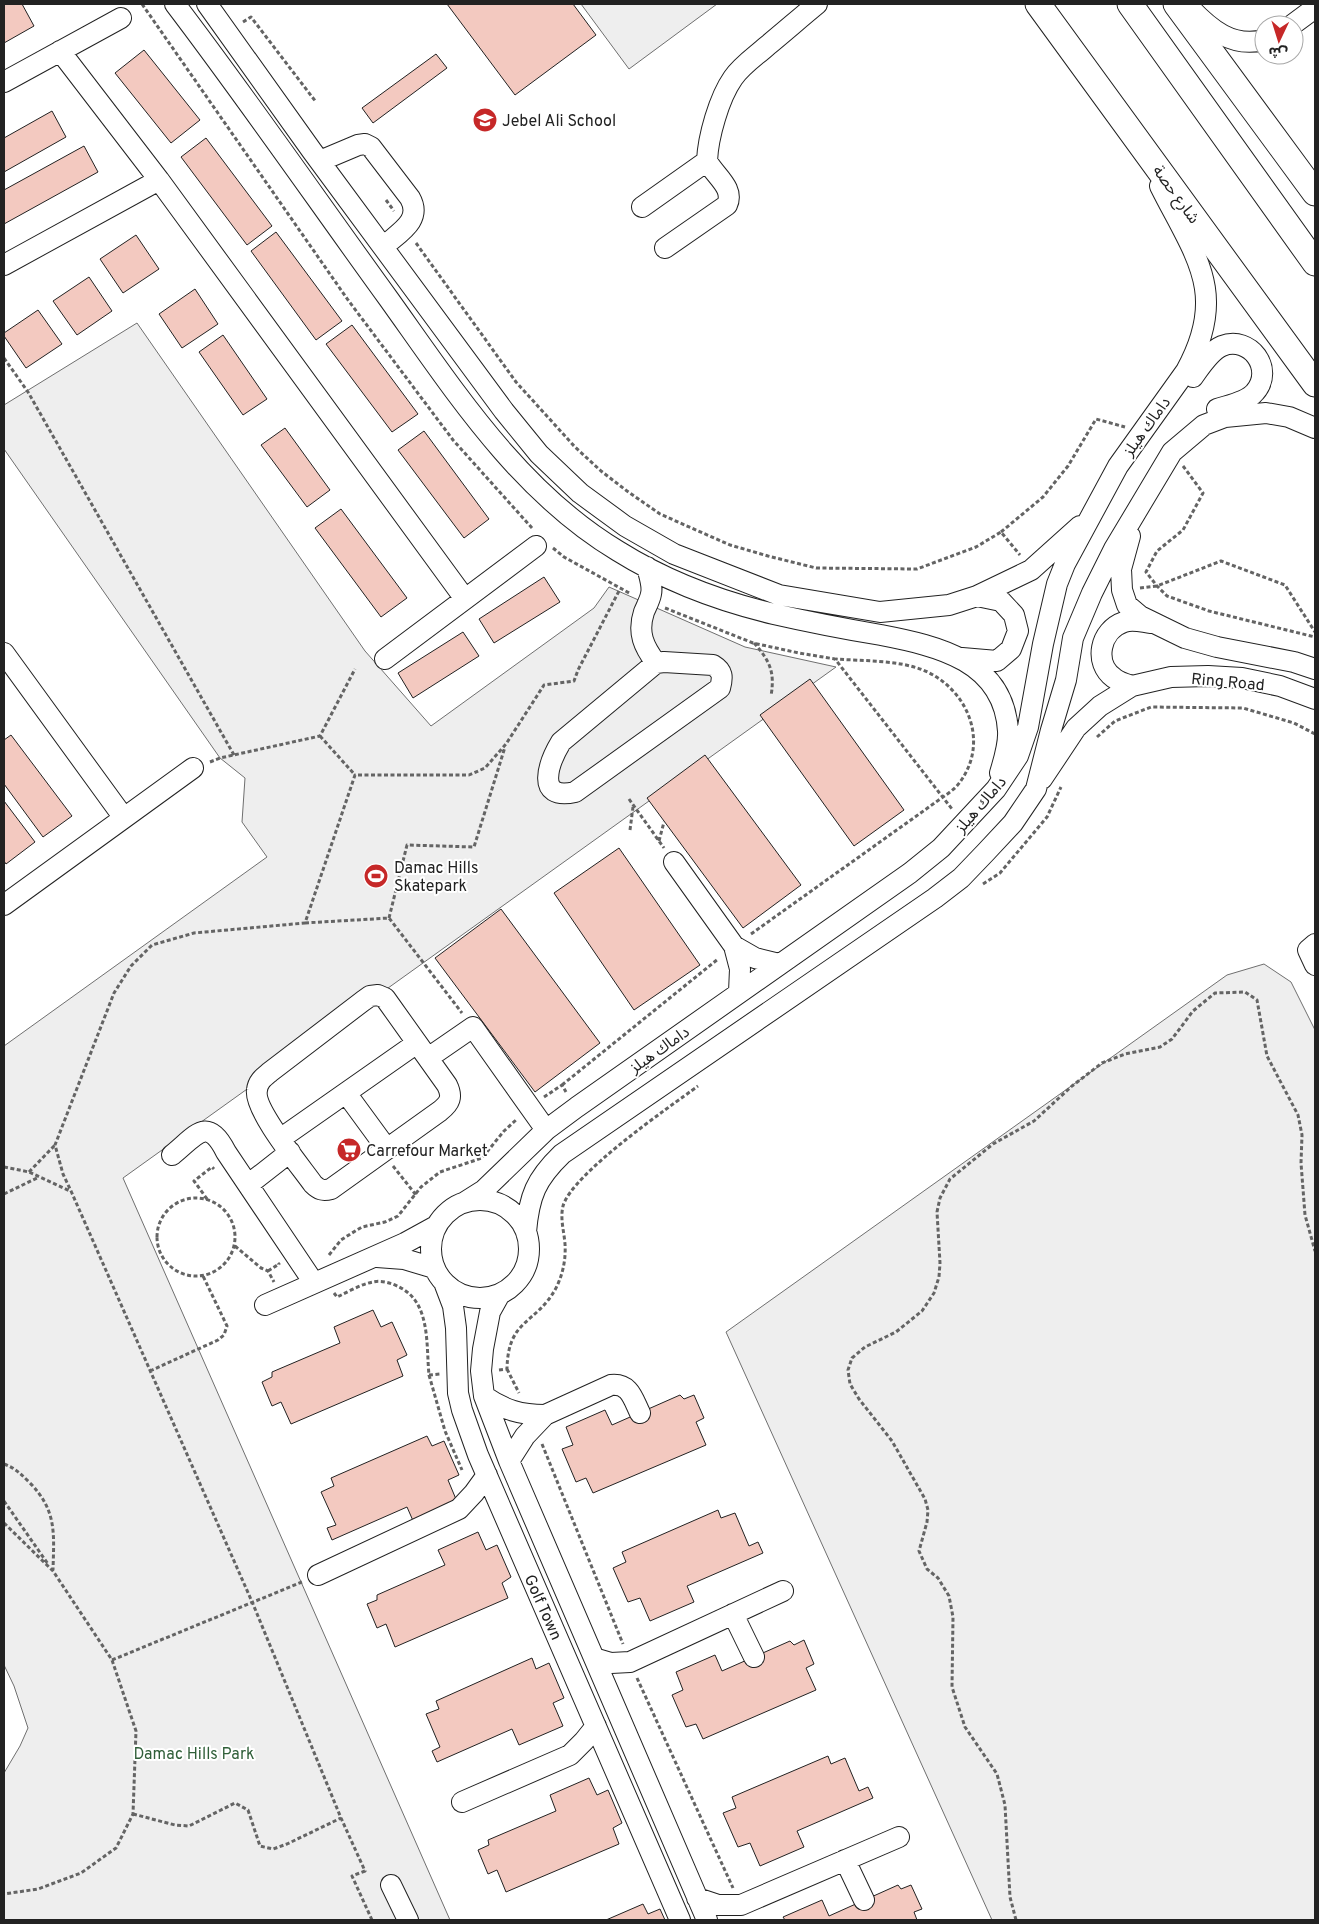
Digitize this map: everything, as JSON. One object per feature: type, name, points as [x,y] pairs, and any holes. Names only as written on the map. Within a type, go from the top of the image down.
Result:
[{"type":"main road","name":"شارع حصة","points":[[1038,4],[1315,384]]},
{"type":"main road","points":[[1130,4],[1315,263]]},
{"type":"main road","points":[[1176,4],[1315,193]]},
{"type":"street","points":[[175,4],[490,436],[527,479],[570,517],[616,550],[680,583],[720,599],[766,612],[937,647],[974,666],[996,688],[1004,709],[1008,732],[1006,750],[996,789]]},
{"type":"street","points":[[207,4],[504,411],[539,454],[580,493],[625,526],[674,554],[779,595],[880,612],[949,605],[977,596],[1031,570],[1090,518]]},
{"type":"street","points":[[665,248],[727,205],[730,198],[729,191],[707,161],[709,144],[719,109],[725,92],[734,77],[748,62],[817,4]]},
{"type":"street","points":[[1186,4],[1206,25],[1226,37],[1254,41]]},
{"type":"street","points":[[1304,16],[1315,8]]},
{"type":"street","points":[[4,82],[121,18]]},
{"type":"street","points":[[60,51],[159,180],[465,599]]},
{"type":"street","name":"داماك هيلز","points":[[465,1202],[484,1190],[546,1130],[576,1107],[910,873],[941,848],[996,789],[1018,756],[1028,727],[1043,644],[1057,584],[1065,564],[1118,466],[1186,371],[1195,354],[1206,317],[1206,298],[1198,260],[1135,136]]},
{"type":"street","points":[[320,161],[358,145],[365,144],[371,147],[414,205],[415,214],[412,221],[383,247]]},
{"type":"street","points":[[642,207],[707,161]]},
{"type":"street","points":[[4,266],[159,180]]},
{"type":"street","points":[[1155,414],[1178,395],[1212,352],[1222,346],[1233,344],[1244,346],[1254,352],[1260,361],[1263,372],[1261,383],[1255,393],[1246,399],[1210,411],[1199,419],[1178,446]]},
{"type":"street","name":"داماك هيلز","points":[[526,1232],[528,1209],[534,1188],[546,1169],[562,1154],[935,898],[961,878],[1013,823],[1036,789],[1050,730],[1066,680],[1073,638],[1100,576],[1137,507],[1178,446],[1204,425],[1225,417],[1245,414],[1266,413],[1289,416],[1315,428]]},
{"type":"street","name":"Ring Road","points":[[1137,507],[1122,564],[1122,590],[1127,605],[1140,616],[1186,638],[1217,647],[1286,660],[1315,669]]},
{"type":"street","points":[[385,659],[540,540]]},
{"type":"street","points":[[646,567],[650,598],[640,626],[641,638],[645,649],[656,663]]},
{"type":"street","points":[[650,598],[665,587],[680,583]]},
{"type":"street","points":[[960,658],[996,661],[1011,649],[1018,631],[1014,615],[1001,601],[977,596]]},
{"type":"street","points":[[1132,686],[1114,678],[1106,671],[1102,662],[1103,642],[1108,633],[1116,626],[1125,622],[1139,621],[1156,624]]},
{"type":"street","points":[[4,653],[124,818]]},
{"type":"street","points":[[656,663],[713,665],[720,669],[723,678],[720,688],[575,792],[566,794],[551,788],[547,773],[552,757],[560,742],[656,663]]},
{"type":"street","name":"Ring Road","points":[[1036,789],[1076,728],[1100,706],[1132,686],[1171,677],[1208,676],[1242,678],[1280,686],[1315,699]]},
{"type":"street","points":[[4,904],[193,768]]},
{"type":"street","points":[[674,862],[734,946],[740,969],[739,992]]},
{"type":"street","points":[[1315,944],[1308,950],[1315,965]]},
{"type":"street","points":[[734,946],[755,958],[779,964]]},
{"type":"street","points":[[378,995],[385,998],[422,1051],[450,1092],[451,1099],[447,1106],[330,1190],[318,1189],[285,1145],[257,1102],[256,1090],[261,1079],[370,996],[378,995]]},
{"type":"street","points":[[249,1184],[285,1145],[346,1093],[422,1051],[473,1027],[546,1130]]},
{"type":"street","points":[[346,1093],[385,1150]]},
{"type":"street","points":[[179,1150],[197,1134],[204,1131],[218,1136],[226,1152],[320,1280]]},
{"type":"street","points":[[483,1200],[501,1205],[516,1216],[526,1232],[529,1256],[525,1268],[519,1279],[500,1294],[486,1298],[471,1298],[457,1293],[445,1285],[434,1268],[430,1254],[431,1239],[436,1226],[453,1207],[465,1202],[483,1200]]},
{"type":"street","points":[[265,1305],[405,1244],[436,1226]]},
{"type":"street","points":[[373,1257],[404,1260],[434,1268]]},
{"type":"street","name":"Golf Town","points":[[445,1285],[453,1306],[456,1328],[458,1393],[462,1410],[486,1475],[680,1920]]},
{"type":"street","name":"Golf Town","points":[[500,1294],[490,1312],[488,1321],[481,1371],[484,1396],[510,1461],[707,1920]]},
{"type":"street","points":[[510,1461],[524,1436],[545,1415],[611,1385],[622,1385],[630,1391],[640,1413]]},
{"type":"street","points":[[484,1396],[498,1406],[513,1412],[545,1415]]},
{"type":"street","points":[[318,1574],[459,1509],[474,1493],[486,1475]]},
{"type":"street","points":[[459,1509],[503,1512]]},
{"type":"street","points":[[594,1658],[611,1663],[630,1662],[783,1592]]},
{"type":"street","points":[[733,1614],[754,1657]]},
{"type":"street","points":[[611,1698],[618,1679],[630,1662]]},
{"type":"street","points":[[462,1802],[570,1754],[596,1726]]},
{"type":"street","points":[[570,1754],[608,1756]]},
{"type":"street","points":[[697,1898],[735,1913],[845,1860],[898,1837]]},
{"type":"street","points":[[845,1860],[864,1900]]},
{"type":"street","points":[[391,1885],[408,1920]]},
{"type":"path","points":[[142,4],[348,300],[453,440],[540,540],[564,557],[620,589],[650,598],[753,643],[799,653],[909,666],[920,669],[942,680],[961,700],[972,724],[973,751],[965,774],[959,784],[734,946],[562,1085],[530,1106],[504,1131],[482,1158],[440,1172],[421,1187],[398,1216],[385,1222],[362,1227],[341,1240],[332,1250],[323,1266],[320,1280],[336,1297],[373,1282],[384,1282],[405,1289],[419,1306],[423,1316],[429,1374],[457,1373]]},
{"type":"path","points":[[236,25],[252,17],[316,102]]},
{"type":"path","points":[[382,195],[516,382],[575,447],[594,465],[660,514],[730,545],[816,568],[917,569],[976,547],[1001,532],[1043,497],[1068,466],[1096,419],[1142,432]]},
{"type":"path","points":[[4,358],[28,392],[234,755]]},
{"type":"path","points":[[1178,446],[1203,493],[1183,530],[1157,551],[1146,572],[1168,596],[1209,611],[1315,637]]},
{"type":"path","points":[[1001,532],[1031,570]]},
{"type":"path","points":[[1122,590],[1157,586],[1221,562],[1285,585],[1315,632]]},
{"type":"path","points":[[753,643],[767,658],[771,668],[771,696]]},
{"type":"path","points":[[835,658],[963,823]]},
{"type":"path","points":[[193,768],[220,758],[320,736],[355,669]]},
{"type":"path","points":[[320,736],[356,775]]},
{"type":"path","points":[[389,918],[407,845],[474,848],[506,744]]},
{"type":"path","points":[[629,799],[674,862]]},
{"type":"path","points":[[630,830],[633,806]]},
{"type":"path","points":[[659,841],[664,822]]},
{"type":"path","points":[[305,923],[389,918]]},
{"type":"path","points":[[389,918],[473,1027]]},
{"type":"path","points":[[1016,1920],[1010,1897],[1005,1806],[996,1774],[965,1726],[952,1687],[953,1617],[949,1596],[938,1578],[927,1568],[919,1551],[927,1522],[928,1510],[925,1498],[892,1441],[859,1399],[850,1384],[848,1370],[852,1358],[865,1347],[896,1332],[922,1311],[934,1293],[939,1277],[940,1263],[937,1212],[940,1198],[950,1179],[993,1144],[1034,1121],[1072,1086],[1102,1063],[1126,1054],[1160,1047],[1172,1039],[1193,1011],[1215,993],[1244,992],[1257,1000],[1261,1013],[1261,1028],[1267,1056],[1273,1071],[1298,1115],[1302,1135],[1301,1163],[1305,1215],[1315,1251]]},
{"type":"path","points":[[562,1085],[576,1107]]},
{"type":"path","points":[[29,1172],[55,1145]]},
{"type":"path","points":[[385,1150],[416,1194]]},
{"type":"path","points":[[481,1371],[508,1369],[508,1356],[512,1338],[525,1321],[536,1314],[552,1294],[562,1271],[565,1258],[562,1216],[566,1197],[572,1188],[609,1153]]},
{"type":"path","points":[[4,1167],[29,1172],[71,1191]]},
{"type":"path","points":[[207,1199],[194,1180],[212,1167],[218,1175]]},
{"type":"path","points":[[4,1194],[39,1177]]},
{"type":"path","points":[[197,1197],[216,1203],[231,1217],[235,1226],[235,1246],[227,1262],[212,1273],[203,1276],[183,1274],[174,1270],[166,1263],[160,1254],[156,1235],[162,1216],[173,1205],[187,1198],[197,1197]]},
{"type":"path","points":[[235,1246],[260,1268],[268,1271],[284,1297]]},
{"type":"path","points":[[268,1271],[279,1264],[273,1256]]},
{"type":"path","points":[[150,1370],[218,1340],[226,1331],[227,1326],[203,1276]]},
{"type":"path","points":[[4,1464],[14,1467],[39,1492],[52,1515],[54,1539],[53,1571]]},
{"type":"path","points":[[4,1501],[112,1660],[136,1731],[133,1814],[116,1848],[81,1873],[38,1889],[4,1894]]},
{"type":"path","points":[[4,1523],[53,1571]]},
{"type":"path","points":[[112,1660],[252,1604],[318,1574]]},
{"type":"path","points":[[133,1814],[175,1825],[189,1826],[235,1802],[248,1810],[260,1846],[273,1849],[341,1818]]},
{"type":"green space","points":[[581,4],[717,4],[629,69]]},
{"type":"green space","name":"Damac Hills Park","points":[[137,323],[365,651],[431,726],[594,608],[609,587],[745,647],[836,667],[123,1178],[450,1920],[4,1920],[4,1773],[28,1728],[14,1686],[4,1665],[4,1046],[267,857],[242,822],[245,778],[220,758],[4,449],[4,405]]},
{"type":"green space","points":[[1264,964],[1291,982],[1315,1030],[1315,1920],[992,1920],[726,1332],[1227,975]]},
{"type":"building","points":[[4,4],[22,4],[34,26],[4,43]]},
{"type":"building","points":[[447,4],[573,4],[596,35],[515,95]]},
{"type":"building","points":[[144,50],[200,120],[171,143],[115,73]]},
{"type":"building","points":[[436,54],[447,68],[373,123],[362,108]]},
{"type":"building","points":[[52,111],[66,137],[4,172],[4,138]]},
{"type":"building","points":[[206,138],[272,226],[247,245],[181,157]]},
{"type":"building","points":[[84,146],[98,172],[4,224],[4,190]]},
{"type":"building","points":[[276,232],[342,321],[316,340],[251,251]]},
{"type":"building","points":[[136,235],[159,269],[123,293],[100,259]]},
{"type":"building","points":[[89,277],[112,311],[77,335],[53,301]]},
{"type":"building","points":[[195,289],[218,324],[182,348],[159,314]]},
{"type":"building","points":[[38,310],[62,344],[26,368],[4,336],[4,333]]},
{"type":"building","points":[[352,325],[418,414],[392,432],[326,344]]},
{"type":"building","points":[[223,335],[267,399],[243,415],[199,352]]},
{"type":"building","points":[[285,428],[330,490],[307,507],[261,445]]},
{"type":"building","points":[[424,431],[489,519],[464,538],[398,450]]},
{"type":"building","points":[[341,509],[407,598],[381,617],[315,528]]},
{"type":"building","points":[[544,577],[560,602],[494,643],[479,619]]},
{"type":"building","points":[[463,632],[479,656],[413,698],[398,673]]},
{"type":"building","points":[[810,679],[904,810],[854,846],[760,715]]},
{"type":"building","points":[[11,735],[72,816],[43,837],[4,784],[4,740]]},
{"type":"building","points":[[705,755],[801,885],[743,928],[647,798]]},
{"type":"building","points":[[4,801],[35,842],[6,864],[4,861]]},
{"type":"building","points":[[619,848],[700,965],[634,1010],[554,893]]},
{"type":"building","points":[[501,909],[600,1043],[535,1092],[435,958]]},
{"type":"building","points":[[373,1310],[381,1327],[392,1322],[407,1355],[397,1360],[403,1376],[291,1424],[281,1402],[272,1406],[262,1382],[272,1377],[272,1372],[340,1343],[334,1327]]},
{"type":"building","points":[[680,1395],[684,1399],[694,1395],[704,1418],[696,1422],[706,1445],[593,1493],[586,1478],[576,1482],[562,1449],[573,1445],[566,1427],[605,1410],[612,1425]]},
{"type":"building","points":[[427,1436],[432,1446],[444,1441],[459,1475],[448,1480],[458,1504],[414,1523],[407,1507],[332,1540],[327,1528],[336,1525],[321,1492],[334,1486],[331,1478]]},
{"type":"building","points":[[718,1510],[721,1518],[735,1513],[749,1546],[758,1542],[763,1553],[687,1586],[694,1602],[650,1621],[640,1598],[628,1602],[613,1568],[626,1562],[622,1552]]},
{"type":"building","points":[[478,1532],[486,1550],[497,1545],[511,1577],[502,1583],[508,1598],[395,1647],[386,1624],[377,1628],[367,1604],[377,1600],[377,1595],[445,1565],[438,1550]]},
{"type":"building","points":[[804,1640],[814,1664],[806,1668],[816,1690],[703,1739],[696,1724],[686,1727],[672,1695],[683,1690],[676,1672],[715,1655],[722,1671],[790,1641],[794,1645]]},
{"type":"building","points":[[532,1658],[536,1669],[549,1663],[564,1698],[553,1703],[563,1726],[519,1745],[512,1729],[437,1762],[432,1751],[440,1747],[426,1714],[439,1709],[436,1701]]},
{"type":"building","points":[[828,1756],[831,1764],[845,1758],[859,1791],[868,1787],[873,1798],[797,1831],[804,1847],[760,1866],[750,1843],[738,1847],[723,1813],[736,1808],[732,1797]]},
{"type":"building","points":[[589,1778],[597,1795],[608,1790],[622,1823],[613,1828],[619,1844],[506,1892],[497,1870],[488,1874],[478,1850],[489,1845],[488,1840],[556,1811],[550,1795]]},
{"type":"building","points":[[898,1885],[901,1889],[911,1885],[922,1909],[914,1912],[917,1920],[785,1920],[783,1917],[822,1900],[829,1916]]},
{"type":"building","points":[[643,1904],[648,1914],[660,1909],[665,1920],[606,1920]]},
{"type":"place","name":"Jebel Ali School","points":[[485,120]]},
{"type":"place","name":"Damac Hills Skatepark","points":[[376,876]]},
{"type":"place","name":"Carrefour Market","points":[[349,1150]]}]
